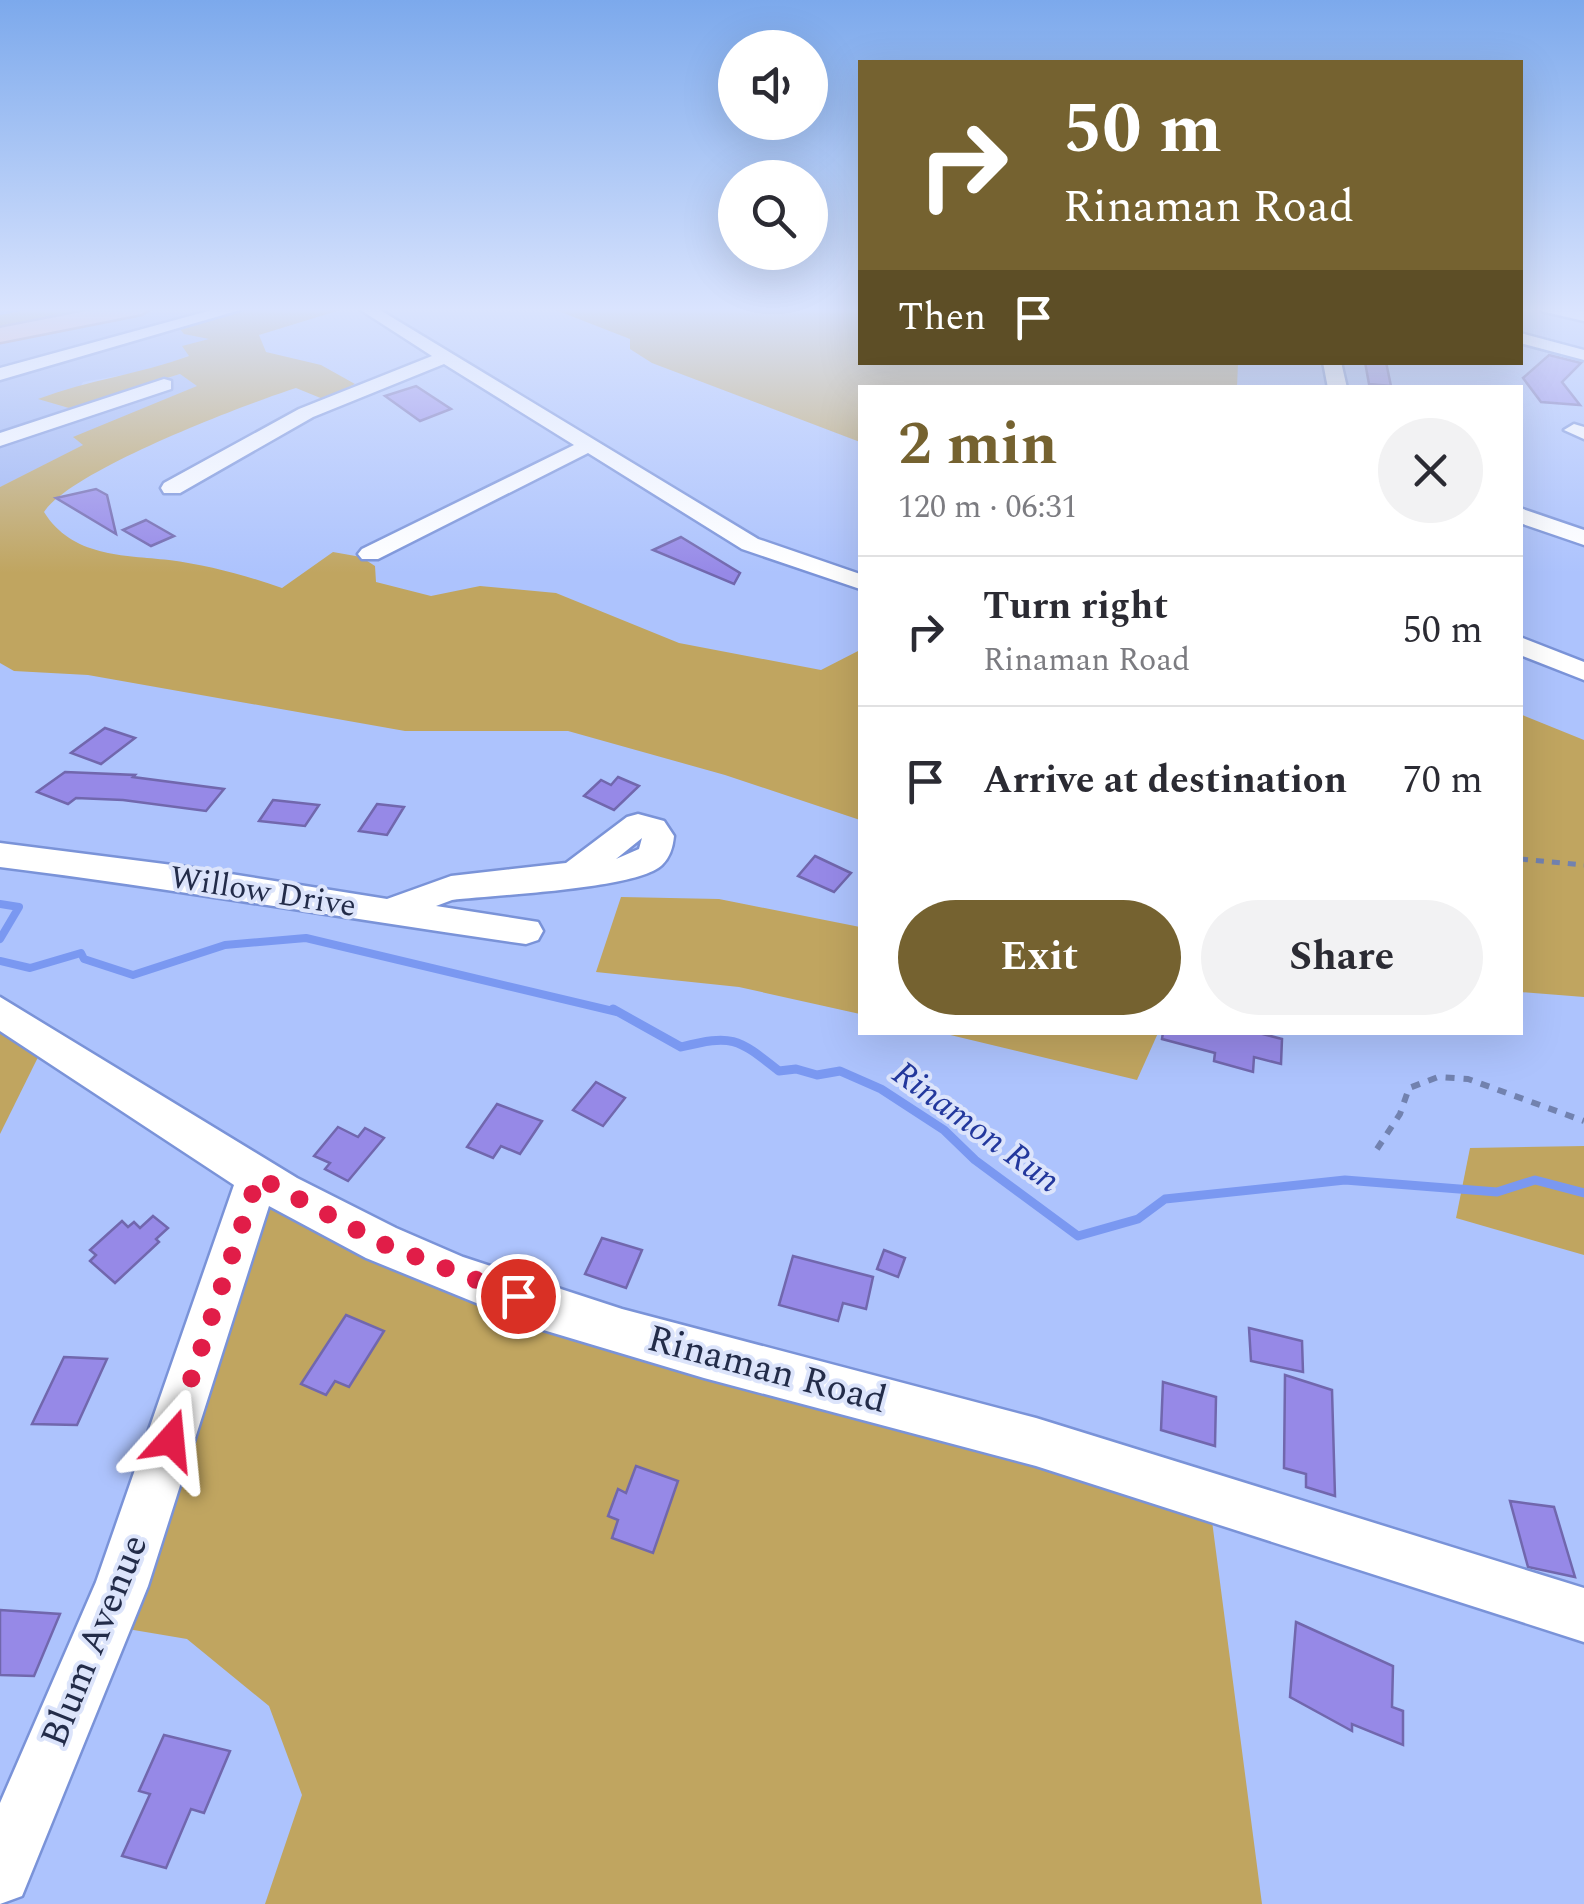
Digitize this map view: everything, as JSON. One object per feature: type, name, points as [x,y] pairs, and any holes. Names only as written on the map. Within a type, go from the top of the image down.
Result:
[{"type":"street","points":[[0,440],[132,396]]},
{"type":"street","points":[[172,488],[306,413],[348,396]]},
{"type":"street","points":[[510,396],[750,544],[858,581]]},
{"type":"street","points":[[370,554],[590,445]]},
{"type":"street","points":[[1523,517],[1584,538]]},
{"type":"street","points":[[1523,645],[1584,672]]},
{"type":"street","name":"Willow Drive","points":[[0,855],[526,931]]},
{"type":"street","points":[[392,912],[408,902],[451,888],[574,874]]},
{"type":"street","name":"Rinaman Road","points":[[0,1012],[258,1177],[383,1244],[457,1276],[592,1321],[1036,1442],[1458,1579],[1584,1615]]},
{"type":"street","name":"Blum Avenue","points":[[0,1874],[121,1586],[258,1177]]},
{"type":"path","points":[[1523,858],[1584,865]]},
{"type":"path","points":[[1377,1149],[1400,1114],[1409,1088],[1438,1077],[1468,1079],[1584,1120]]},
{"type":"shaded area","points":[[0,396],[75,396],[69,407],[106,396],[175,396],[74,438],[84,445],[0,487]]},
{"type":"shaded area","points":[[48,396],[109,396],[69,408],[38,399]]},
{"type":"shaded area","points":[[173,396],[274,396],[122,459],[61,495],[44,512],[69,538],[100,551],[197,565],[282,588],[333,552],[361,557],[375,566],[376,582],[431,596],[480,586],[556,593],[679,643],[821,670],[858,651],[858,819],[725,775],[568,731],[405,731],[88,675],[14,671],[0,663],[0,487],[83,445],[73,437]]},
{"type":"shaded area","points":[[738,396],[858,396],[858,441]]},
{"type":"shaded area","points":[[1523,715],[1584,740],[1584,997],[1523,992]]},
{"type":"shaded area","points":[[621,897],[719,899],[858,927],[858,1014],[739,987],[596,972]]},
{"type":"shaded area","points":[[0,1012],[46,1041],[0,1134]]},
{"type":"shaded area","points":[[950,1035],[1157,1035],[1137,1080]]},
{"type":"shaded area","points":[[1584,1146],[1584,1255],[1456,1218],[1470,1148]]},
{"type":"shaded area","points":[[258,1177],[383,1244],[1209,1498],[1262,1904],[265,1904],[302,1795],[269,1706],[187,1639],[104,1625]]},
{"type":"building","points":[[385,396],[431,396],[451,409],[420,421]]},
{"type":"building","points":[[1536,396],[1573,396],[1580,405],[1541,402]]},
{"type":"building","points":[[96,489],[107,495],[116,534],[56,498]]},
{"type":"building","points":[[146,520],[174,536],[151,546],[123,530]]},
{"type":"building","points":[[681,537],[740,573],[734,584],[653,550]]},
{"type":"building","points":[[105,728],[135,738],[101,764],[71,753]]},
{"type":"building","points":[[65,772],[135,775],[224,789],[206,811],[123,800],[76,798],[68,804],[37,792]]},
{"type":"building","points":[[618,777],[639,786],[614,810],[584,796],[601,780],[611,785]]},
{"type":"building","points":[[273,800],[319,805],[305,826],[259,821]]},
{"type":"building","points":[[377,804],[404,807],[387,835],[359,831]]},
{"type":"building","points":[[815,856],[851,873],[834,892],[798,876]]},
{"type":"building","points":[[1163,1035],[1267,1035],[1282,1039],[1281,1064],[1254,1057],[1253,1072],[1214,1061],[1215,1053],[1162,1039]]},
{"type":"building","points":[[596,1082],[625,1098],[603,1126],[573,1110]]},
{"type":"building","points":[[497,1104],[542,1121],[520,1154],[501,1146],[493,1158],[467,1147]]},
{"type":"building","points":[[338,1127],[358,1137],[365,1128],[384,1138],[348,1181],[325,1169],[330,1163],[314,1156]]},
{"type":"building","points":[[153,1216],[168,1228],[156,1239],[159,1242],[115,1283],[90,1261],[96,1255],[90,1250],[122,1221],[128,1227],[134,1222],[140,1228]]},
{"type":"building","points":[[602,1238],[642,1250],[626,1288],[585,1274]]},
{"type":"building","points":[[884,1250],[905,1258],[898,1277],[877,1269]]},
{"type":"building","points":[[793,1256],[873,1277],[866,1309],[843,1303],[838,1321],[779,1305]]},
{"type":"building","points":[[346,1315],[384,1331],[349,1387],[335,1381],[326,1395],[301,1384]]},
{"type":"building","points":[[1249,1328],[1302,1341],[1303,1372],[1251,1361]]},
{"type":"building","points":[[64,1357],[107,1359],[77,1425],[32,1424]]},
{"type":"building","points":[[1285,1375],[1332,1390],[1335,1496],[1306,1487],[1306,1474],[1284,1468]]},
{"type":"building","points":[[1163,1382],[1216,1397],[1215,1446],[1161,1430]]},
{"type":"building","points":[[636,1466],[678,1481],[653,1553],[612,1538],[618,1520],[608,1516],[618,1489],[626,1493]]},
{"type":"building","points":[[1510,1501],[1554,1507],[1575,1577],[1528,1567]]},
{"type":"building","points":[[0,1610],[60,1614],[34,1676],[0,1675]]},
{"type":"building","points":[[1296,1622],[1393,1666],[1392,1707],[1403,1711],[1403,1745],[1352,1724],[1352,1731],[1290,1697]]},
{"type":"building","points":[[164,1735],[230,1751],[204,1813],[191,1809],[166,1868],[122,1856],[150,1794],[139,1791]]},
{"type":"waterway","name":"Rinamon Run","points":[[0,904],[19,907],[0,939]]},
{"type":"waterway","name":"Rinamon Run","points":[[0,961],[30,968],[81,953],[84,959],[133,975],[225,945],[306,938],[617,1012]]},
{"type":"waterway","name":"Rinamon Run","points":[[613,1009],[681,1047],[712,1041],[734,1042],[779,1071],[796,1069],[817,1075],[840,1071],[881,1089],[944,1130],[975,1160],[1078,1236],[1138,1219],[1165,1199],[1345,1180],[1497,1192],[1535,1180],[1584,1193]]},
{"type":"route","points":[[171,1440],[258,1177],[302,1204],[383,1244],[457,1276],[518,1296]]}]
